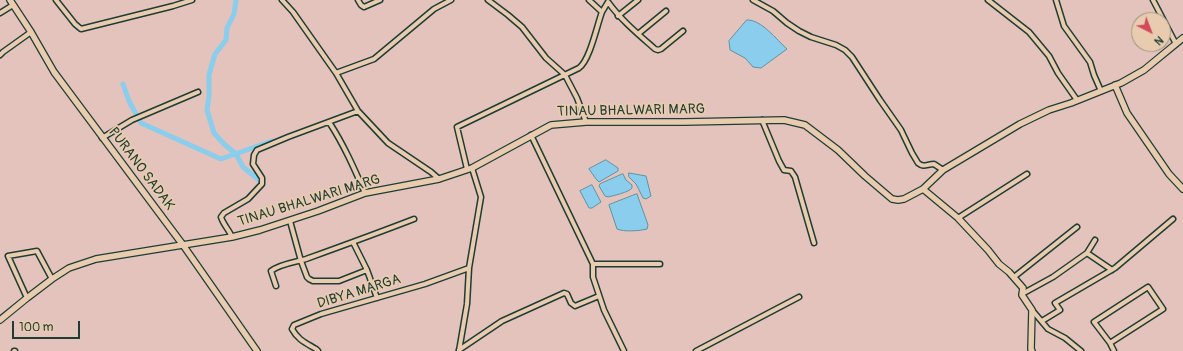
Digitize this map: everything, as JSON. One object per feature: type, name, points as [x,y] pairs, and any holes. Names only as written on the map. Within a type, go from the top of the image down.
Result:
[{"type":"street","points":[[56,0],[75,24],[81,29],[192,0]]},
{"type":"street","points":[[282,0],[293,12],[336,73],[358,111],[388,143],[439,179]]},
{"type":"street","points":[[358,0],[364,7],[380,0]]},
{"type":"street","points":[[336,73],[374,59],[434,9],[451,0]]},
{"type":"street","points":[[488,0],[522,28],[546,58],[565,75],[577,98],[586,122]]},
{"type":"street","points":[[589,0],[602,12]]},
{"type":"street","points":[[618,16],[638,0]]},
{"type":"street","points":[[752,0],[773,11],[799,31],[845,50],[852,57],[898,126],[918,163],[924,166],[934,164],[943,170]]},
{"type":"street","points":[[988,0],[1029,32],[1050,56],[1058,73],[1077,100]]},
{"type":"street","points":[[1056,0],[1064,26],[1090,62],[1101,91]]},
{"type":"street","points":[[1153,0],[1176,44]]},
{"type":"street","points":[[459,350],[466,304],[469,268],[481,197],[457,126],[583,66],[607,1],[618,16],[655,49],[661,49],[683,31]]},
{"type":"street","points":[[0,13],[11,2]]},
{"type":"street","name":"PURANO SADAK","points":[[11,2],[31,32],[54,72],[183,245],[257,351]]},
{"type":"street","points":[[638,34],[666,11]]},
{"type":"street","points":[[0,55],[31,32]]},
{"type":"street","name":"TINAU BHALWARI MARG","points":[[0,320],[52,279],[69,268],[96,259],[232,237],[290,220],[364,193],[439,179],[470,168],[551,125],[586,122],[784,120],[805,125],[838,150],[892,199],[904,199],[922,189],[943,170],[1020,124],[1049,110],[1115,85],[1144,70],[1183,38]]},
{"type":"street","points":[[1115,85],[1127,113],[1169,174],[1183,189]]},
{"type":"street","points":[[102,138],[132,120],[198,92]]},
{"type":"street","points":[[232,237],[222,222],[221,217],[248,199],[262,184],[262,178],[253,164],[255,153],[259,149],[358,111]]},
{"type":"street","points":[[762,120],[784,170],[790,171],[795,177],[814,243]]},
{"type":"street","points":[[330,122],[349,156],[364,193]]},
{"type":"street","points":[[531,135],[593,264],[593,277],[604,310],[609,323],[624,351]]},
{"type":"street","points":[[958,218],[1026,174]]},
{"type":"street","points":[[922,189],[958,218],[999,264],[1014,277],[1023,288],[1022,295],[1048,329],[1065,338],[1081,351]]},
{"type":"street","points":[[276,286],[271,271],[275,268],[301,261],[414,219]]},
{"type":"street","points":[[1042,321],[1060,310],[1055,303],[1112,270],[1173,219]]},
{"type":"street","points":[[290,220],[307,277],[313,281],[339,281],[367,270]]},
{"type":"street","points":[[1014,277],[1077,226]]},
{"type":"street","points":[[1022,295],[1053,277],[1086,253],[1095,240]]},
{"type":"street","points":[[353,242],[367,270],[377,298]]},
{"type":"street","points":[[27,298],[8,256],[37,251],[52,279]]},
{"type":"street","points":[[1086,253],[1112,270]]},
{"type":"street","points":[[593,264],[660,264]]},
{"type":"street","name":"DIBYA MARGA","points":[[318,351],[300,340],[295,335],[292,329],[294,325],[321,314],[425,284],[469,268]]},
{"type":"street","points":[[1110,343],[1163,310],[1148,287],[1094,322],[1110,343],[1114,351]]},
{"type":"street","points":[[459,350],[502,321],[564,293],[567,294],[571,303],[575,306],[600,296]]},
{"type":"street","points":[[696,351],[799,297]]},
{"type":"street","points":[[1032,310],[1032,351]]},
{"type":"water","points":[[747,20],[763,26],[787,49],[761,68],[753,67],[745,58],[730,50],[729,41]]},
{"type":"water","points":[[606,160],[618,168],[618,171],[599,182],[589,169]]},
{"type":"water","points":[[629,173],[646,176],[651,196],[646,199],[643,198],[636,184],[629,177]]},
{"type":"water","points":[[623,174],[626,180],[632,185],[632,188],[621,194],[608,197],[605,196],[599,186],[600,184]]},
{"type":"water","points":[[592,185],[601,202],[592,208],[589,208],[580,191]]},
{"type":"water","points":[[637,194],[648,225],[647,229],[624,231],[617,229],[609,205]]},
{"type":"waterway","points":[[236,0],[234,14],[227,28],[226,40],[215,54],[209,75],[207,110],[214,133],[236,154],[243,167],[260,181]]},
{"type":"waterway","points":[[123,84],[129,101],[141,123],[221,159],[272,141]]}]
